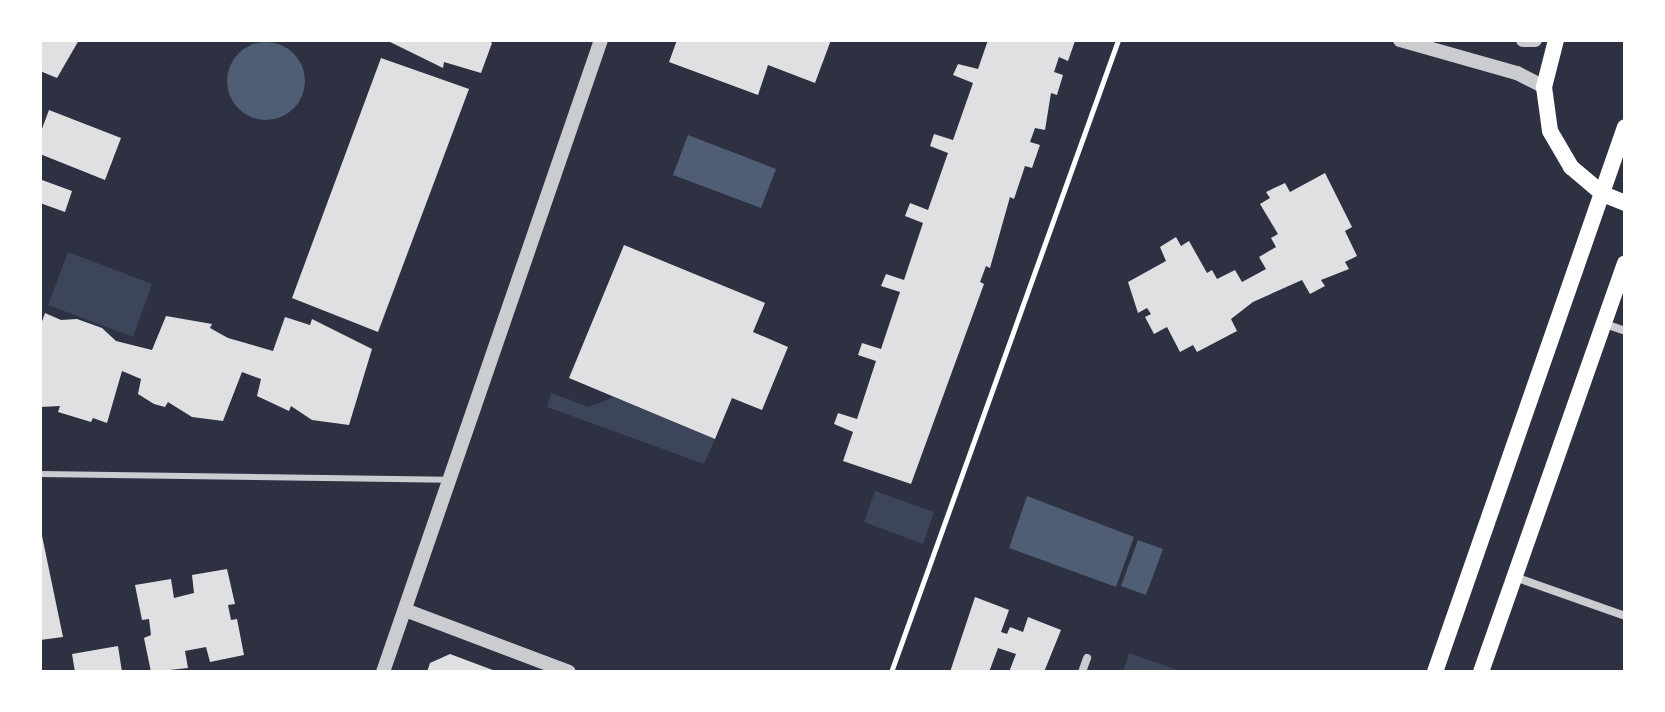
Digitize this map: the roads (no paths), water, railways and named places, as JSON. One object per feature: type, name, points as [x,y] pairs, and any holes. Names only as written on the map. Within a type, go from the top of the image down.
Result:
[{"type":"main road","points":[[1556,40],[1544,87],[1550,131],[1571,167],[1603,194],[1625,203]]},
{"type":"main road","points":[[1435,672],[1625,127]]},
{"type":"main road","points":[[1481,672],[1625,264]]},
{"type":"street","points":[[383,672],[601,40]]},
{"type":"street","points":[[1400,40],[1517,73],[1544,87]]},
{"type":"street","points":[[1523,40],[1535,40]]},
{"type":"street","points":[[1604,323],[1625,331]]},
{"type":"street","points":[[1515,577],[1625,616]]},
{"type":"street","points":[[405,610],[569,672]]},
{"type":"street","points":[[1082,672],[1087,658]]},
{"type":"lane","points":[[40,474],[447,480]]}]
